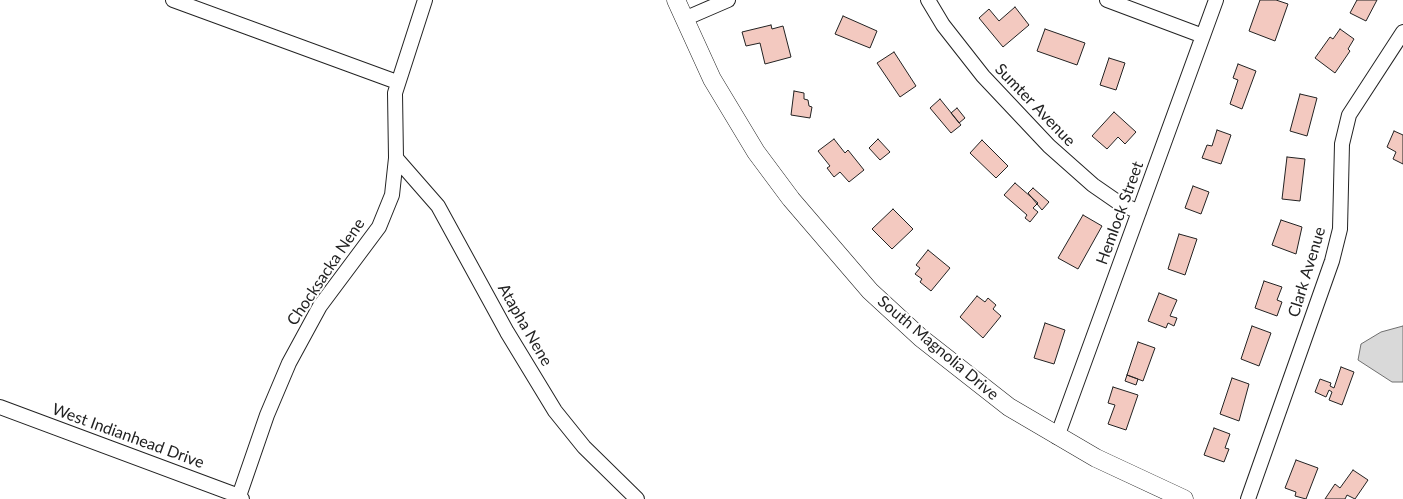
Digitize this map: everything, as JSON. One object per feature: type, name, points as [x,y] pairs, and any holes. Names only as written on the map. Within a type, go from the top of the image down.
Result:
[{"type":"main road","name":"South Magnolia Drive","points":[[676,0],[712,79],[734,118],[791,199],[870,291],[921,338],[1009,407],[1057,437],[1134,478],[1184,499]]},
{"type":"street","points":[[173,0],[397,82]]},
{"type":"street","name":"Chocksacka Nene","points":[[240,498],[267,415],[304,333],[320,306],[379,227],[392,195],[396,158],[394,111],[397,82],[425,0]]},
{"type":"street","points":[[684,19],[728,0]]},
{"type":"street","name":"Sumter Avenue","points":[[928,0],[943,26],[983,76],[1049,146],[1092,185],[1119,203],[1139,212]]},
{"type":"street","points":[[1107,0],[1203,36]]},
{"type":"street","name":"Hemlock Street","points":[[1057,437],[1216,0]]},
{"type":"street","name":"Clark Avenue","points":[[1248,499],[1332,261],[1340,229],[1342,144],[1349,114],[1403,32]]},
{"type":"street","name":"Atapha Nene","points":[[396,158],[438,206],[507,332],[555,411],[591,453],[637,499]]},
{"type":"street","name":"West Indianhead Drive","points":[[0,407],[240,498]]},
{"type":"shaded area","points":[[1403,326],[1403,382],[1392,382],[1358,360],[1361,344],[1381,332]]},
{"type":"building","points":[[1260,0],[1276,0],[1288,4],[1275,41],[1249,31]]},
{"type":"building","points":[[1357,0],[1377,0],[1366,21],[1350,13]]},
{"type":"building","points":[[1015,7],[1029,25],[1003,47],[979,18],[989,9],[999,21]]},
{"type":"building","points":[[843,16],[877,31],[870,48],[835,34]]},
{"type":"building","points":[[771,25],[772,29],[783,26],[791,57],[765,64],[760,43],[746,46],[742,32]]},
{"type":"building","points":[[1045,29],[1085,43],[1077,65],[1037,51]]},
{"type":"building","points":[[1340,29],[1354,39],[1348,49],[1350,51],[1335,73],[1315,58],[1330,37],[1333,39]]},
{"type":"building","points":[[894,52],[916,86],[900,97],[877,63]]},
{"type":"building","points":[[1109,58],[1125,63],[1116,90],[1100,85]]},
{"type":"building","points":[[1238,64],[1256,71],[1242,109],[1230,104],[1238,80],[1233,78]]},
{"type":"building","points":[[794,91],[804,93],[804,99],[808,100],[809,106],[812,107],[810,118],[791,115]]},
{"type":"building","points":[[1300,94],[1317,98],[1307,136],[1290,131]]},
{"type":"building","points":[[940,99],[961,125],[951,133],[930,108]]},
{"type":"building","points":[[957,108],[965,118],[959,123],[951,113]]},
{"type":"building","points":[[1114,112],[1136,132],[1125,144],[1118,137],[1107,149],[1092,136]]},
{"type":"building","points":[[1217,130],[1231,135],[1221,164],[1202,158],[1207,145],[1212,146]]},
{"type":"building","points":[[1394,131],[1403,135],[1403,164],[1393,159],[1396,152],[1387,147]]},
{"type":"building","points":[[834,139],[845,153],[848,150],[864,170],[849,182],[840,172],[834,177],[827,168],[830,166],[818,151]]},
{"type":"building","points":[[878,139],[890,152],[880,160],[869,148]]},
{"type":"building","points":[[982,140],[1008,166],[996,178],[970,153]]},
{"type":"building","points":[[1287,157],[1305,159],[1300,201],[1282,199]]},
{"type":"building","points":[[1015,183],[1038,203],[1033,208],[1038,212],[1030,222],[1025,218],[1027,215],[1004,195]]},
{"type":"building","points":[[1193,186],[1209,192],[1201,214],[1185,208]]},
{"type":"building","points":[[1033,188],[1049,202],[1042,210],[1028,193]]},
{"type":"building","points":[[893,209],[913,229],[892,249],[872,229]]},
{"type":"building","points":[[1083,215],[1102,226],[1078,269],[1058,258]]},
{"type":"building","points":[[1281,220],[1302,227],[1296,254],[1272,245]]},
{"type":"building","points":[[1179,234],[1197,239],[1185,275],[1168,269]]},
{"type":"building","points":[[928,250],[950,268],[931,291],[920,282],[922,279],[915,274],[920,268],[916,265]]},
{"type":"building","points":[[1264,281],[1282,287],[1277,300],[1282,302],[1277,316],[1255,308]]},
{"type":"building","points":[[1159,293],[1177,300],[1170,316],[1177,318],[1174,326],[1168,323],[1166,328],[1148,321]]},
{"type":"building","points":[[977,296],[985,302],[988,298],[996,305],[993,309],[1001,316],[983,338],[960,317]]},
{"type":"building","points":[[1045,323],[1065,330],[1054,364],[1034,358]]},
{"type":"building","points":[[1252,326],[1271,333],[1259,366],[1241,359]]},
{"type":"building","points":[[1138,342],[1155,348],[1143,381],[1127,375]]},
{"type":"building","points":[[1341,367],[1354,372],[1342,405],[1329,400],[1332,392],[1329,390],[1326,397],[1315,392],[1320,379],[1331,383],[1330,386],[1334,388]]},
{"type":"building","points":[[1127,375],[1138,379],[1136,385],[1125,381]]},
{"type":"building","points":[[1232,378],[1249,384],[1239,421],[1220,414]]},
{"type":"building","points":[[1113,387],[1138,395],[1126,430],[1108,424],[1115,405],[1108,403]]},
{"type":"building","points":[[1214,428],[1230,434],[1225,448],[1229,449],[1224,462],[1204,455]]},
{"type":"building","points":[[1296,460],[1318,468],[1306,499],[1295,496],[1296,492],[1285,488]]},
{"type":"building","points":[[1353,470],[1368,480],[1355,499],[1347,495],[1345,499],[1325,499],[1335,484],[1340,488]]}]
